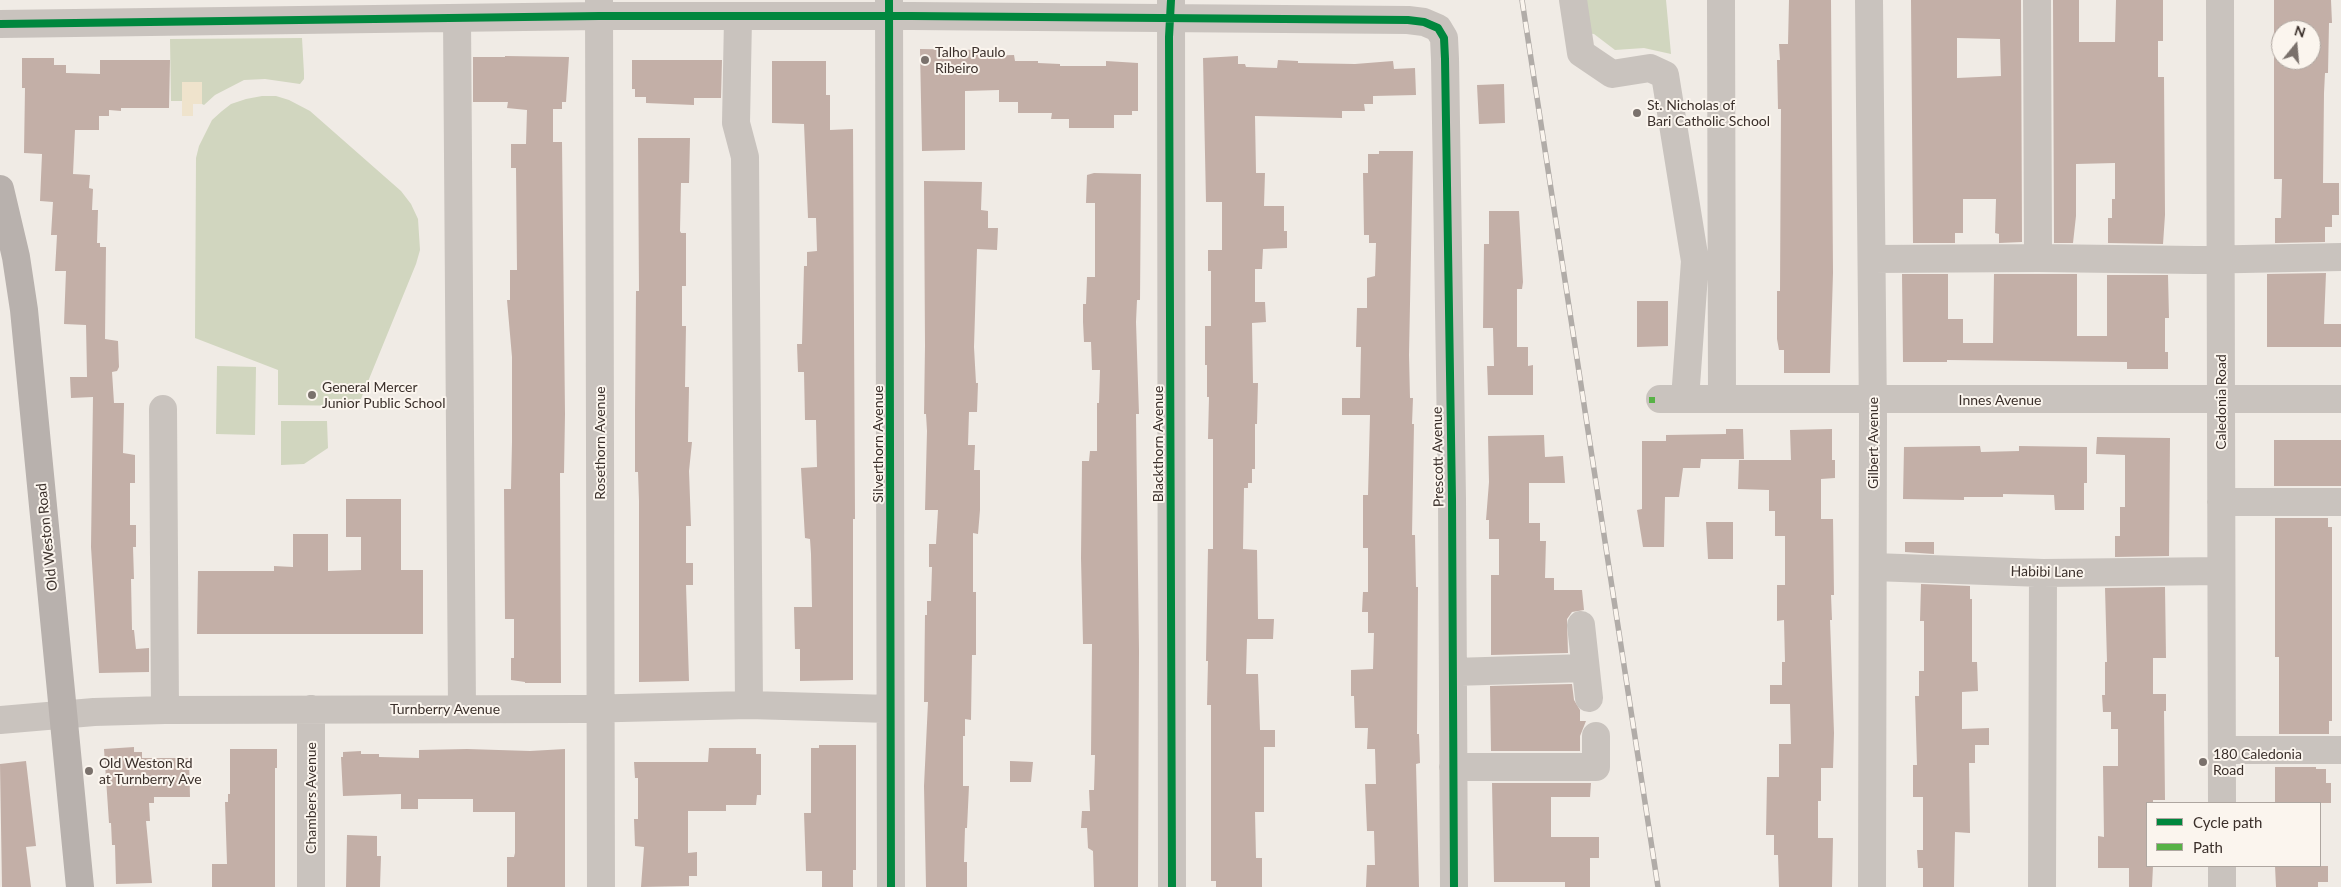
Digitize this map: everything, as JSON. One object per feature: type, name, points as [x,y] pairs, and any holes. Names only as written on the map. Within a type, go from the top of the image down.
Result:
[{"type":"main road","name":"Old Weston Road","points":[[0,189],[16,257],[24,310],[80,887]]},
{"type":"street","name":"Innes Avenue","points":[[1573,0],[1581,53],[1612,74],[1650,68],[1665,75],[1695,261],[1673,399],[2341,399]]},
{"type":"street","points":[[1721,0],[1722,399]]},
{"type":"street","name":"Gilbert Avenue","points":[[1868,0],[1873,400],[1872,887]]},
{"type":"street","points":[[2037,0],[2038,258]]},
{"type":"street","name":"Caledonia Road","points":[[2220,0],[2222,802]]},
{"type":"street","points":[[0,24],[311,10],[457,18],[599,8],[738,18],[889,8],[1171,9]]},
{"type":"street","name":"Rosethorn Avenue","points":[[599,8],[601,887]]},
{"type":"street","name":"Silverthorn Avenue","points":[[889,8],[891,887]]},
{"type":"street","name":"Prescott Avenue","points":[[1171,9],[1408,20],[1424,22],[1438,28],[1444,38],[1446,59],[1454,887]]},
{"type":"street","name":"Blackthorn Avenue","points":[[1171,9],[1172,887]]},
{"type":"street","points":[[457,18],[462,709]]},
{"type":"street","points":[[738,18],[736,122],[745,157],[749,705]]},
{"type":"street","points":[[1872,259],[2341,257]]},
{"type":"street","points":[[163,409],[165,710]]},
{"type":"street","points":[[2221,502],[2341,502]]},
{"type":"street","name":"Habibi Lane","points":[[1873,567],[2043,573],[2221,571]]},
{"type":"street","points":[[2042,887],[2043,573]]},
{"type":"street","points":[[1581,625],[1589,698]]},
{"type":"street","points":[[1453,672],[1585,668]]},
{"type":"street","name":"Turnberry Avenue","points":[[0,720],[94,712],[165,710],[601,708],[749,705],[890,709]]},
{"type":"street","name":"Chambers Avenue","points":[[311,709],[311,887]]},
{"type":"street","points":[[1453,767],[1596,766],[1596,736]]},
{"type":"street","points":[[2222,750],[2341,750]]},
{"type":"street","points":[[2222,867],[2222,887]]},
{"type":"green space","points":[[1562,0],[1666,0],[1671,54],[1644,48],[1615,50],[1594,34],[1567,31]]},
{"type":"green space","points":[[302,38],[304,79],[300,84],[265,79],[244,80],[215,95],[204,105],[202,104],[202,82],[182,82],[182,101],[171,101],[170,39]]},
{"type":"green space","points":[[262,96],[276,96],[289,100],[310,111],[401,191],[411,204],[418,219],[420,250],[416,264],[358,406],[278,405],[278,370],[195,338],[196,158],[199,146],[212,120],[222,111],[231,104]]},
{"type":"green space","points":[[217,366],[256,367],[255,435],[216,434]]},
{"type":"green space","points":[[281,421],[327,421],[328,448],[304,464],[281,465]]},
{"type":"sand","points":[[182,82],[202,82],[202,104],[193,104],[193,116],[182,116]]},
{"type":"building","points":[[1789,0],[1831,0],[1833,273],[1830,373],[1784,373],[1784,350],[1779,350],[1777,339],[1777,291],[1780,291],[1781,109],[1778,109],[1777,60],[1780,60],[1779,44],[1788,44]]},
{"type":"building","points":[[1911,0],[2021,0],[2022,242],[1999,243],[1999,234],[1995,233],[1996,199],[1963,199],[1963,233],[1955,233],[1955,243],[1913,243]],"holes":[[[1957,38],[2000,39],[2001,76],[1957,78]]]},
{"type":"building","points":[[2053,0],[2079,0],[2079,42],[2115,42],[2116,0],[2163,0],[2163,41],[2158,41],[2158,77],[2164,77],[2165,215],[2163,244],[2108,243],[2108,218],[2112,218],[2112,199],[2115,199],[2115,163],[2076,164],[2076,216],[2073,243],[2054,243]]},
{"type":"building","points":[[2274,0],[2331,0],[2332,23],[2329,23],[2328,73],[2325,73],[2324,93],[2323,183],[2339,183],[2339,215],[2332,215],[2332,227],[2325,227],[2325,242],[2275,243],[2275,218],[2281,218],[2282,179],[2274,179],[2274,70],[2321,70],[2321,20],[2274,20]]},
{"type":"building","points":[[920,49],[983,50],[983,56],[1014,55],[1015,61],[1038,61],[1038,63],[1060,64],[1060,66],[1106,66],[1106,61],[1138,63],[1138,111],[1132,111],[1132,115],[1114,115],[1114,128],[1069,128],[1069,119],[1051,119],[1052,113],[1018,113],[1018,102],[999,102],[999,90],[965,91],[965,150],[922,151]]},
{"type":"building","points":[[1238,56],[1238,64],[1245,64],[1246,67],[1277,68],[1278,60],[1298,61],[1298,63],[1355,64],[1393,61],[1394,69],[1415,68],[1416,95],[1373,96],[1373,104],[1364,104],[1365,111],[1342,111],[1342,118],[1255,116],[1256,173],[1265,173],[1264,206],[1284,206],[1284,231],[1287,231],[1287,248],[1263,249],[1262,269],[1255,269],[1255,302],[1265,302],[1266,322],[1252,323],[1253,383],[1258,383],[1257,424],[1255,424],[1255,469],[1252,469],[1252,483],[1248,483],[1248,488],[1244,488],[1243,549],[1257,550],[1258,619],[1274,619],[1273,639],[1247,639],[1246,674],[1258,674],[1260,730],[1275,730],[1275,747],[1264,747],[1264,812],[1255,812],[1256,858],[1262,858],[1262,887],[1216,887],[1216,881],[1211,881],[1211,705],[1207,705],[1208,661],[1206,661],[1208,549],[1213,549],[1213,439],[1208,439],[1209,397],[1207,397],[1207,365],[1205,365],[1205,326],[1211,326],[1211,271],[1208,271],[1208,250],[1222,250],[1222,202],[1206,202],[1203,58]]},
{"type":"building","points":[[473,57],[569,57],[566,102],[562,102],[562,109],[553,109],[553,142],[562,142],[565,414],[564,473],[560,473],[561,683],[525,683],[511,680],[511,658],[514,658],[514,619],[505,619],[504,489],[511,489],[512,442],[512,357],[507,300],[510,300],[510,270],[517,270],[516,168],[511,168],[511,144],[526,144],[527,110],[507,108],[508,102],[473,102]]},
{"type":"building","points":[[22,58],[54,58],[54,65],[66,65],[66,73],[100,74],[100,60],[170,60],[169,108],[121,108],[121,111],[109,110],[109,116],[99,116],[99,130],[75,130],[73,174],[90,175],[89,188],[93,189],[92,210],[98,210],[97,243],[100,243],[100,247],[106,247],[105,339],[118,341],[119,367],[117,371],[112,372],[114,403],[124,403],[123,453],[135,455],[135,483],[130,483],[130,525],[136,525],[136,547],[133,547],[134,579],[131,579],[132,630],[134,630],[136,649],[149,648],[149,672],[99,673],[91,547],[93,397],[71,398],[70,377],[87,377],[86,325],[64,324],[66,271],[55,271],[57,235],[51,235],[53,202],[40,201],[42,154],[24,153],[25,88],[22,88]]},
{"type":"building","points":[[632,60],[722,60],[721,98],[694,98],[694,105],[646,103],[646,97],[635,97],[635,89],[632,89]]},
{"type":"building","points":[[772,61],[826,61],[826,95],[830,95],[830,130],[853,129],[855,519],[853,519],[853,680],[800,681],[800,649],[795,649],[794,607],[812,607],[810,539],[805,538],[801,468],[817,467],[816,420],[805,420],[804,372],[798,372],[797,344],[802,344],[804,266],[807,266],[807,252],[817,251],[816,218],[808,218],[804,124],[772,123]]},
{"type":"building","points":[[1504,84],[1505,123],[1479,124],[1477,85]]},
{"type":"building","points":[[638,138],[690,138],[689,183],[681,183],[680,231],[681,233],[686,233],[686,286],[682,286],[682,326],[686,326],[685,387],[689,387],[688,442],[692,442],[689,471],[691,526],[686,526],[686,563],[693,563],[693,585],[686,585],[689,681],[639,682],[639,501],[638,472],[635,472],[636,291],[639,291]]},
{"type":"building","points":[[1379,151],[1413,151],[1409,355],[1410,398],[1413,398],[1412,424],[1414,424],[1412,535],[1415,535],[1416,587],[1418,587],[1417,734],[1419,734],[1420,763],[1416,764],[1419,887],[1366,887],[1367,865],[1375,865],[1374,831],[1367,831],[1365,784],[1376,784],[1375,749],[1367,749],[1368,728],[1355,728],[1354,696],[1351,696],[1351,670],[1373,669],[1374,633],[1368,633],[1368,612],[1362,612],[1363,592],[1368,592],[1368,548],[1363,548],[1363,495],[1368,495],[1370,415],[1342,415],[1342,398],[1360,398],[1361,347],[1356,347],[1357,308],[1367,308],[1367,278],[1375,276],[1376,243],[1369,243],[1369,235],[1364,235],[1363,173],[1368,173],[1368,154],[1379,154]]},
{"type":"building","points":[[1094,173],[1141,174],[1140,300],[1137,300],[1136,322],[1139,414],[1136,414],[1139,651],[1138,887],[1094,887],[1093,851],[1088,848],[1087,828],[1081,828],[1082,811],[1090,811],[1089,790],[1094,790],[1095,755],[1091,755],[1092,644],[1083,644],[1081,558],[1082,461],[1089,461],[1090,451],[1097,451],[1097,403],[1099,403],[1100,370],[1092,370],[1091,342],[1084,342],[1083,322],[1083,304],[1086,304],[1087,277],[1095,277],[1095,203],[1086,203],[1087,175]]},
{"type":"building","points":[[924,181],[982,182],[981,210],[988,211],[988,228],[998,228],[997,250],[977,249],[974,347],[976,383],[978,383],[977,412],[969,412],[968,445],[975,445],[974,470],[980,470],[980,510],[978,534],[973,533],[973,592],[976,592],[976,655],[972,655],[971,720],[965,719],[965,736],[963,736],[963,786],[969,786],[964,862],[967,862],[967,887],[926,887],[924,786],[928,702],[924,702],[925,615],[927,615],[927,601],[931,601],[932,567],[929,567],[929,544],[936,544],[938,510],[925,510],[927,431],[926,414],[924,414]]},
{"type":"building","points":[[1489,211],[1519,211],[1523,282],[1522,289],[1517,289],[1517,347],[1528,347],[1528,366],[1533,365],[1533,395],[1488,395],[1487,366],[1494,366],[1493,328],[1483,328],[1484,244],[1489,244]]},
{"type":"building","points":[[2326,273],[2324,324],[2341,324],[2341,347],[2267,347],[2267,274]]},
{"type":"building","points":[[1902,274],[1948,274],[1948,319],[1963,319],[1963,343],[1993,343],[1994,274],[2077,274],[2077,336],[2107,336],[2107,275],[2168,275],[2169,318],[2165,318],[2165,352],[2168,352],[2168,369],[2127,369],[2127,362],[1947,360],[1947,362],[1903,362]]},
{"type":"building","points":[[1637,301],[1668,301],[1668,346],[1637,347]]},
{"type":"building","points":[[1726,429],[1743,429],[1744,459],[1701,459],[1700,468],[1683,468],[1679,497],[1665,497],[1664,547],[1643,547],[1637,510],[1642,509],[1642,441],[1666,441],[1666,435],[1726,434]]},
{"type":"building","points":[[1832,429],[1832,460],[1835,460],[1835,478],[1821,479],[1821,519],[1833,519],[1834,595],[1831,595],[1832,620],[1830,620],[1834,733],[1833,768],[1821,768],[1821,801],[1818,801],[1818,838],[1833,838],[1832,887],[1779,887],[1778,855],[1774,855],[1774,835],[1766,835],[1767,777],[1779,777],[1779,744],[1791,744],[1790,704],[1770,704],[1770,685],[1782,685],[1782,662],[1785,662],[1784,620],[1777,621],[1777,585],[1785,585],[1785,536],[1775,536],[1775,511],[1769,511],[1769,490],[1738,489],[1739,460],[1791,460],[1790,430]]},
{"type":"building","points":[[1544,435],[1545,457],[1563,456],[1565,483],[1529,483],[1529,523],[1540,523],[1540,541],[1546,541],[1545,578],[1554,578],[1554,590],[1582,590],[1584,610],[1572,612],[1567,619],[1568,653],[1491,655],[1491,575],[1499,575],[1499,539],[1489,539],[1489,520],[1486,520],[1489,482],[1488,436]]},
{"type":"building","points":[[2097,437],[2170,438],[2169,556],[2115,557],[2115,536],[2120,536],[2120,507],[2125,507],[2125,455],[2096,454]]},
{"type":"building","points":[[2274,440],[2341,440],[2341,486],[2274,486]]},
{"type":"building","points":[[1980,446],[1981,452],[2019,451],[2019,446],[2087,447],[2087,483],[2084,483],[2084,510],[2055,510],[2054,495],[2003,494],[2003,497],[1964,497],[1964,500],[1903,499],[1904,447]]},
{"type":"building","points":[[346,499],[401,499],[401,570],[423,570],[423,634],[197,634],[198,571],[274,571],[274,566],[293,567],[293,534],[328,534],[328,571],[361,570],[361,537],[346,537]]},
{"type":"building","points":[[2275,518],[2328,518],[2328,527],[2332,527],[2332,721],[2329,721],[2329,734],[2279,734],[2279,657],[2275,657]]},
{"type":"building","points":[[1706,522],[1733,522],[1733,559],[1708,559]]},
{"type":"building","points":[[1905,542],[1934,542],[1934,554],[1905,552]]},
{"type":"building","points":[[1921,584],[1970,586],[1970,599],[1972,599],[1972,662],[1977,662],[1978,691],[1962,692],[1962,729],[1989,728],[1989,745],[1975,745],[1975,763],[1969,763],[1970,833],[1955,832],[1954,887],[1923,887],[1923,868],[1918,868],[1917,850],[1923,850],[1923,797],[1913,797],[1913,765],[1917,765],[1915,696],[1919,696],[1919,671],[1924,671],[1924,621],[1920,621]]},
{"type":"building","points":[[2165,587],[2166,658],[2153,658],[2153,694],[2166,694],[2166,711],[2164,711],[2165,800],[2146,802],[2146,867],[2153,867],[2152,887],[2129,887],[2129,868],[2098,868],[2098,836],[2104,837],[2103,766],[2118,766],[2118,729],[2111,729],[2111,712],[2103,712],[2102,695],[2105,695],[2105,662],[2107,662],[2105,588]]},
{"type":"building","points":[[1572,684],[1574,700],[1580,710],[1580,721],[1586,721],[1580,736],[1580,751],[1491,751],[1490,686]]},
{"type":"building","points":[[819,745],[856,745],[856,870],[853,870],[853,887],[822,887],[822,871],[806,871],[804,813],[811,813],[811,748],[819,748]]},
{"type":"building","points":[[134,747],[134,752],[142,752],[142,758],[189,758],[190,797],[154,797],[154,803],[149,803],[150,821],[146,821],[152,883],[116,884],[115,845],[112,845],[111,823],[109,823],[104,749]]},
{"type":"building","points":[[709,748],[756,748],[756,754],[761,754],[761,795],[757,795],[756,805],[726,805],[726,811],[688,811],[688,853],[697,852],[697,876],[689,876],[689,886],[641,887],[644,847],[635,846],[634,819],[638,819],[638,778],[635,778],[634,762],[708,762]]},
{"type":"building","points":[[230,749],[277,749],[277,768],[275,768],[275,887],[212,887],[212,864],[227,864],[225,802],[228,802],[228,794],[230,794]]},
{"type":"building","points":[[565,749],[565,887],[507,887],[507,857],[514,857],[515,853],[515,812],[473,812],[473,799],[418,799],[418,809],[401,809],[401,794],[343,796],[341,757],[343,757],[343,752],[361,751],[361,754],[379,754],[379,757],[419,758],[419,750],[530,751]]},
{"type":"building","points":[[26,761],[36,846],[26,847],[31,887],[2,887],[0,764]]},
{"type":"building","points":[[1010,761],[1033,762],[1031,782],[1010,782]]},
{"type":"building","points":[[2275,767],[2316,767],[2316,769],[2326,769],[2326,783],[2331,783],[2331,803],[2275,802]]},
{"type":"building","points":[[1492,783],[1591,783],[1590,797],[1551,797],[1551,837],[1599,837],[1599,858],[1590,858],[1590,887],[1565,887],[1565,882],[1494,882]]},
{"type":"building","points":[[347,835],[377,836],[377,856],[381,856],[380,887],[346,887]]},
{"type":"building","points":[[2328,866],[2328,882],[2318,882],[2318,887],[2276,887],[2275,867]]},
{"type":"railway","points":[[1522,0],[1658,887]]},
{"type":"marked path","points":[[1649,400],[1655,400]]},
{"type":"cycle path","points":[[889,0],[891,887]]},
{"type":"cycle path","points":[[1171,0],[1169,37],[1172,887]]},
{"type":"cycle path","points":[[0,24],[599,16],[912,16],[1408,20],[1424,22],[1438,28],[1444,38],[1445,59],[1452,499],[1454,887]]},
{"type":"place","name":"Talho Paulo Ribeiro","points":[[925,60]]},
{"type":"place","name":"St. Nicholas of Bari Catholic School","points":[[1637,113]]},
{"type":"place","name":"General Mercer Junior Public School","points":[[312,395]]},
{"type":"place","name":"180 Caledonia Road","points":[[2203,762]]},
{"type":"place","name":"Old Weston Rd at Turnberry Ave","points":[[89,771]]}]
